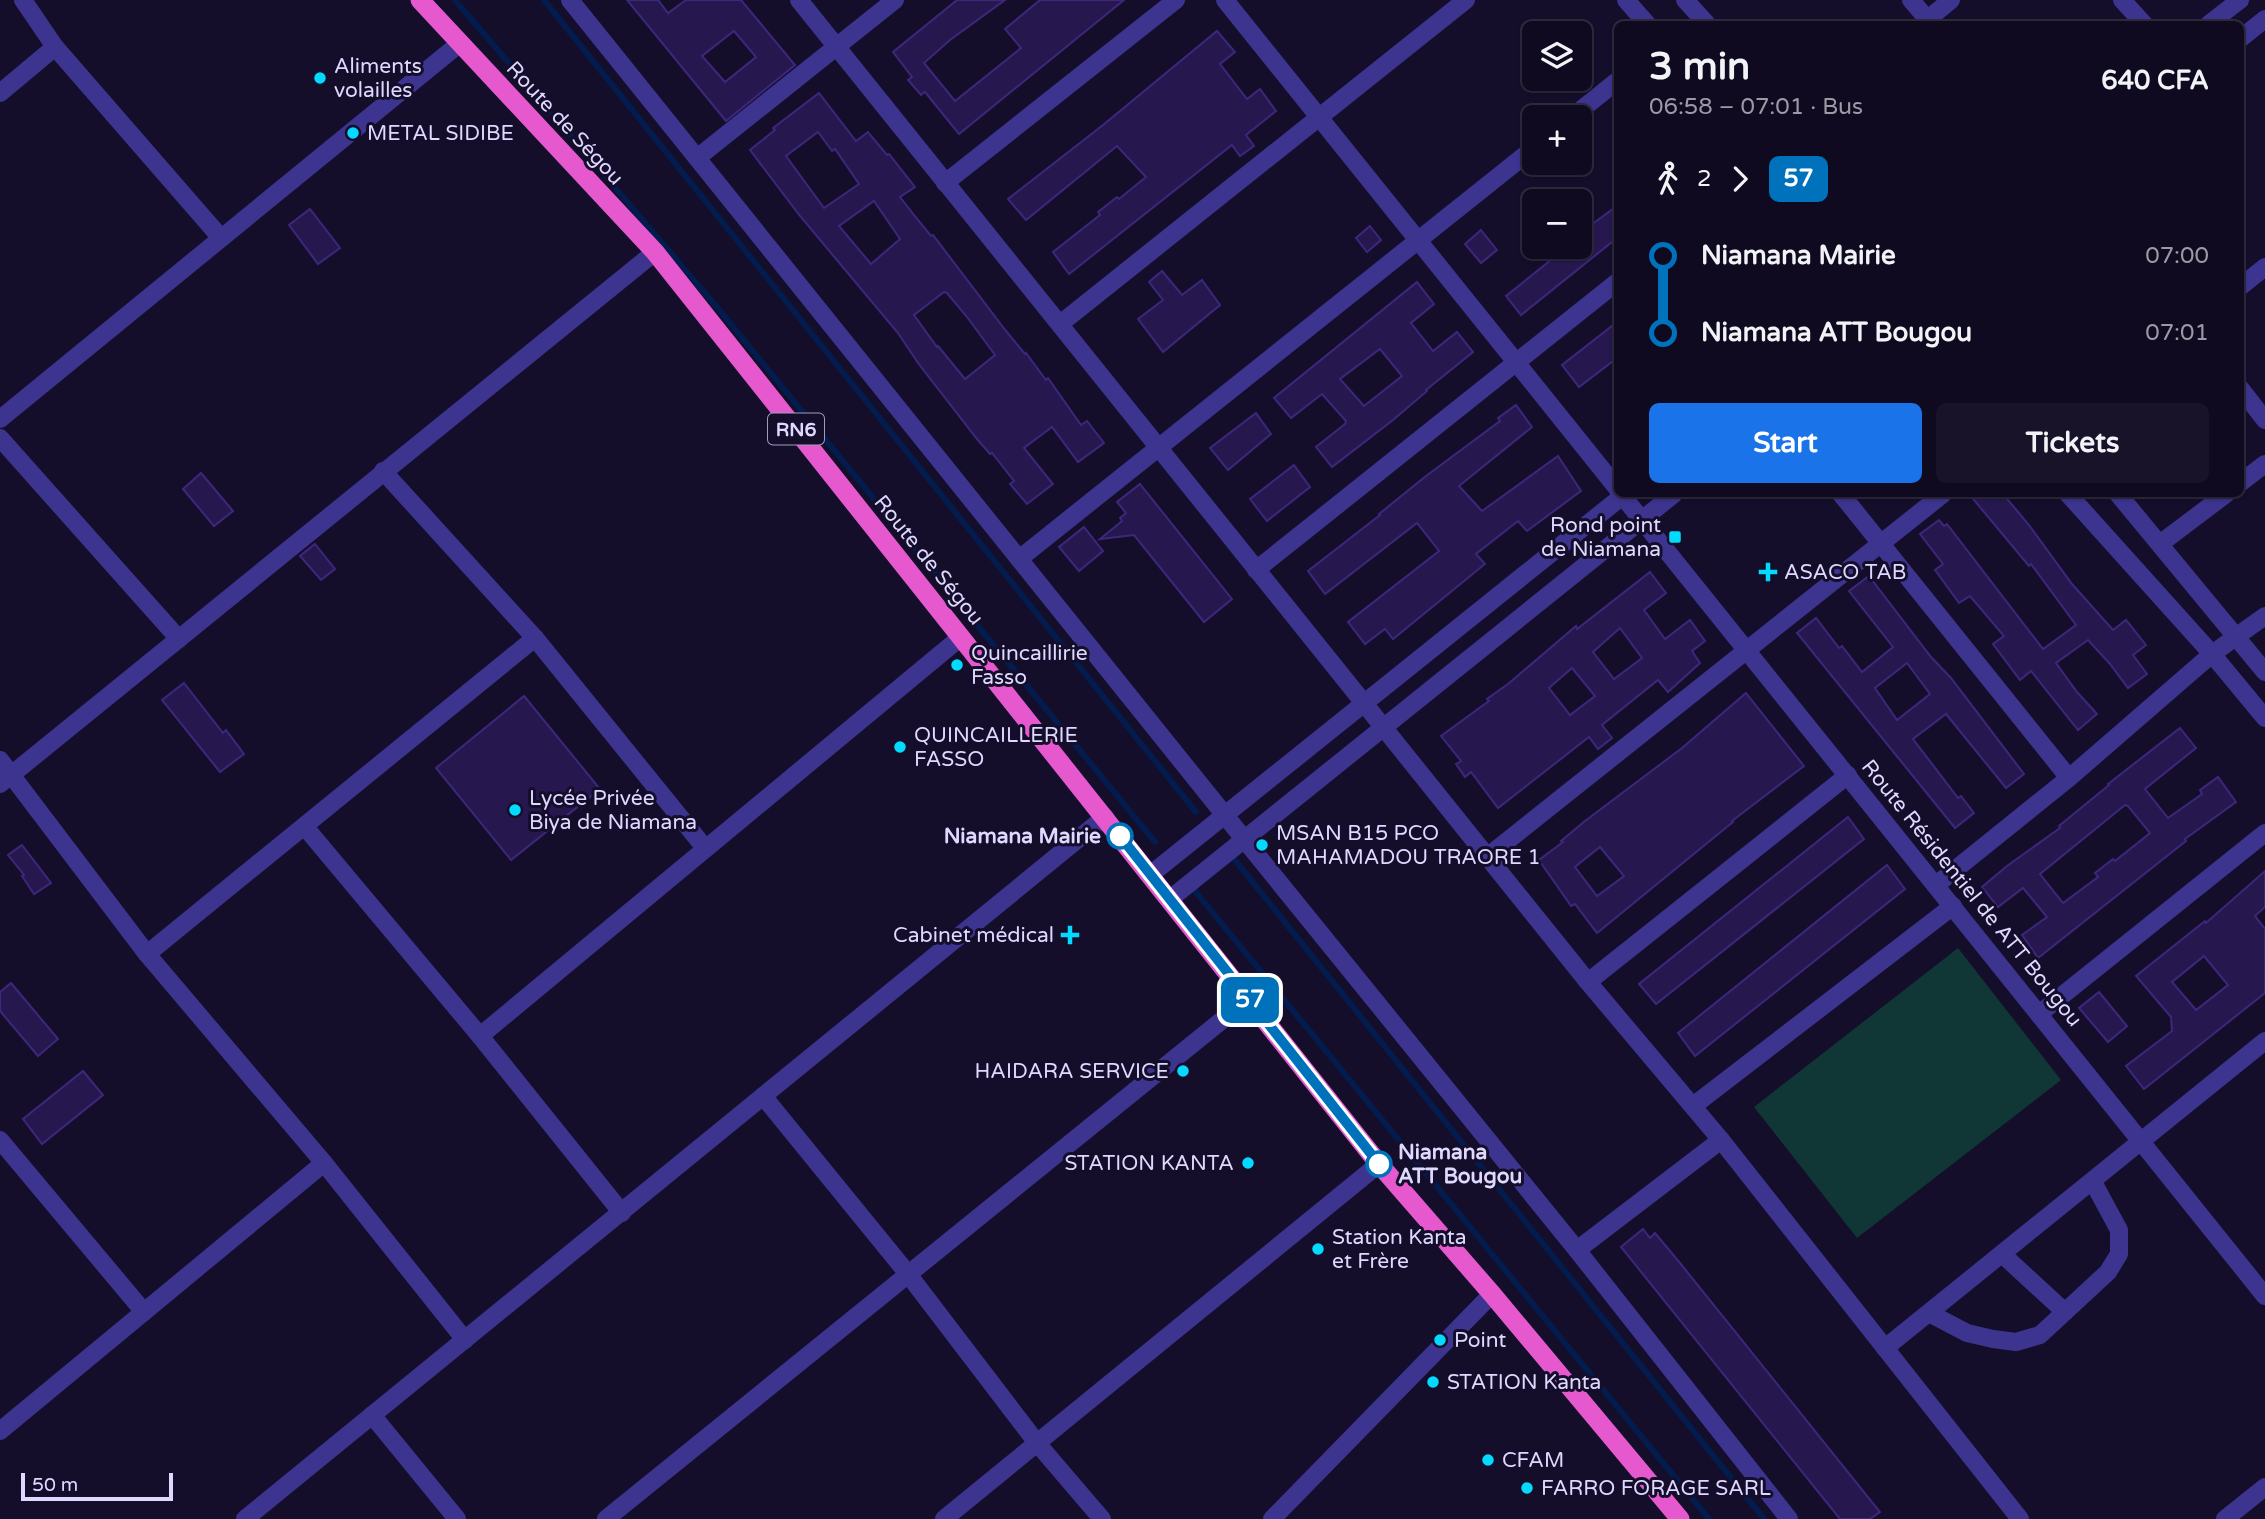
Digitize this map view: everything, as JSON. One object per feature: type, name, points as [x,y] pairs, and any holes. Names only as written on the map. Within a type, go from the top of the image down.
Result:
[{"type":"highway","name":"Route de Ségou","points":[[420,0],[655,252],[1379,1164],[1492,1294],[1680,1519]]},
{"type":"street","points":[[570,0],[1577,1250],[1789,1519]]},
{"type":"street","points":[[799,0],[1588,982],[1721,1140],[2020,1519]]},
{"type":"street","points":[[697,158],[895,0]]},
{"type":"street","points":[[945,183],[1176,0]]},
{"type":"street","name":"Route Résidentiel de ATT Bougou","points":[[1225,0],[1614,483]]},
{"type":"street","points":[[1060,324],[1466,0]]},
{"type":"street","points":[[1626,0],[1644,21]]},
{"type":"street","points":[[1685,0],[1704,21]]},
{"type":"street","points":[[1911,0],[1924,21]]},
{"type":"street","points":[[1926,21],[1951,0]]},
{"type":"street","points":[[2122,0],[2141,21]]},
{"type":"street","points":[[2213,21],[2240,0]]},
{"type":"street","points":[[29,2],[55,47],[221,238]]},
{"type":"street","points":[[2244,36],[2265,19]]},
{"type":"street","points":[[0,419],[459,44]]},
{"type":"street","points":[[0,93],[55,47]]},
{"type":"street","points":[[1587,105],[1614,83]]},
{"type":"street","points":[[1019,559],[1522,157]]},
{"type":"street","points":[[6,779],[655,252]]},
{"type":"street","points":[[2244,284],[2265,267]]},
{"type":"street","points":[[1256,570],[1614,284]]},
{"type":"street","points":[[2244,393],[2265,420]]},
{"type":"street","points":[[0,438],[179,639]]},
{"type":"street","points":[[2244,480],[2265,464]]},
{"type":"street","points":[[383,471],[535,638],[705,848]]},
{"type":"street","points":[[1150,875],[1617,497]]},
{"type":"street","name":"Route Résidentiel de ATT Bougou","points":[[1625,497],[2265,1296]]},
{"type":"street","points":[[1170,899],[1670,497]]},
{"type":"street","points":[[1843,497],[2069,778]]},
{"type":"street","points":[[1488,857],[1939,497]]},
{"type":"street","points":[[2071,497],[2212,654],[2265,718]]},
{"type":"street","points":[[2121,497],[2265,672]]},
{"type":"street","points":[[2161,543],[2222,497]]},
{"type":"street","points":[[1936,885],[2069,778],[2212,654],[2265,616]]},
{"type":"street","points":[[480,1036],[961,636]]},
{"type":"street","points":[[147,954],[535,638]]},
{"type":"street","points":[[0,760],[6,779],[147,954],[324,1163],[465,1340]]},
{"type":"street","points":[[1588,982],[1847,775]]},
{"type":"street","points":[[246,1519],[1105,817]]},
{"type":"street","points":[[305,827],[480,1036],[622,1213]]},
{"type":"street","points":[[2039,1014],[2265,833]]},
{"type":"street","points":[[1693,1106],[1953,906]]},
{"type":"street","points":[[606,1519],[1221,1021]]},
{"type":"street","points":[[1885,1348],[2265,1041]]},
{"type":"street","points":[[763,1096],[908,1274],[1037,1443],[1102,1519]]},
{"type":"street","points":[[0,1140],[144,1312]]},
{"type":"street","points":[[1577,1250],[1721,1140]]},
{"type":"street","points":[[0,1431],[324,1163]]},
{"type":"street","points":[[944,1519],[1379,1164]]},
{"type":"street","points":[[1929,1313],[1967,1333],[1993,1339],[2016,1342],[2040,1335],[2108,1272],[2119,1254],[2119,1230],[2093,1182]]},
{"type":"street","points":[[2002,1254],[2065,1312]]},
{"type":"street","points":[[1272,1519],[1492,1294]]},
{"type":"street","points":[[372,1415],[457,1519]]},
{"type":"street","points":[[2225,1519],[2265,1487]]},
{"type":"green space","points":[[1958,948],[2061,1080],[1857,1238],[1754,1107]]},
{"type":"building","points":[[627,0],[658,0],[668,13],[686,0],[741,0],[795,65],[726,121]],"holes":[[[734,31],[756,57],[725,82],[702,56]]]},
{"type":"building","points":[[957,0],[1005,0],[950,40],[924,63],[955,101],[1021,48],[1005,29],[1040,0],[1124,0],[959,134],[925,92],[921,95],[908,80],[912,77],[893,52]]},
{"type":"building","points":[[1217,31],[1235,52],[1220,64],[1247,99],[1260,89],[1276,111],[1246,135],[1254,146],[1240,156],[1232,145],[1069,274],[1053,252],[1100,215],[1098,212],[1146,177],[1117,146],[1026,220],[1008,199]]},
{"type":"building","points":[[819,93],[856,141],[868,132],[915,187],[900,197],[1046,380],[1048,378],[1081,425],[1087,421],[1104,443],[1078,462],[1052,427],[1024,448],[1053,484],[1027,504],[1010,484],[1014,481],[977,439],[898,333],[800,216],[750,150],[775,130],[773,128]],"holes":[[[818,132],[832,151],[835,149],[859,184],[824,208],[786,156]],[[874,201],[900,239],[871,264],[839,226]],[[944,292],[947,293],[995,355],[965,379],[914,315]]]},
{"type":"building","points":[[1614,208],[1614,240],[1592,258],[1592,224]]},
{"type":"building","points":[[310,209],[340,248],[318,264],[289,225]]},
{"type":"building","points":[[1370,226],[1381,240],[1367,252],[1356,238]]},
{"type":"building","points":[[1481,230],[1497,250],[1481,263],[1465,244]]},
{"type":"building","points":[[1552,259],[1591,259],[1521,315],[1506,296]]},
{"type":"building","points":[[1162,271],[1182,295],[1202,280],[1220,305],[1163,352],[1138,319],[1163,300],[1149,282]]},
{"type":"building","points":[[1417,282],[1434,304],[1411,323],[1433,351],[1457,332],[1473,352],[1393,420],[1332,467],[1316,447],[1346,421],[1322,394],[1291,418],[1274,398]],"holes":[[[1380,349],[1402,376],[1364,406],[1340,379]]]},
{"type":"building","points":[[1614,324],[1614,360],[1579,387],[1562,365]]},
{"type":"building","points":[[1516,405],[1532,427],[1459,486],[1482,511],[1558,456],[1581,491],[1527,531],[1518,521],[1476,554],[1485,564],[1393,639],[1385,629],[1365,644],[1348,622],[1439,551],[1417,523],[1325,594],[1308,571],[1426,476],[1500,421],[1498,418]]},
{"type":"building","points":[[1256,413],[1271,434],[1228,470],[1210,448]]},
{"type":"building","points":[[1294,465],[1310,487],[1267,521],[1250,499]]},
{"type":"building","points":[[201,473],[233,511],[214,526],[183,489]]},
{"type":"building","points":[[1140,484],[1232,599],[1204,622],[1134,535],[1100,539],[1122,521],[1120,518],[1126,513],[1117,502]]},
{"type":"building","points":[[1972,497],[2006,497],[2072,584],[2113,630],[2126,620],[2146,645],[2133,655],[2147,674],[2128,688],[2088,640],[2056,663],[2097,714],[2078,730],[2031,671],[2020,680],[1993,644],[2004,636],[1970,596],[1959,603],[1935,570],[1943,564],[1920,534],[1939,520],[1944,526],[1947,524],[2043,649],[2076,625],[2031,564],[2029,566]]},
{"type":"building","points":[[1084,527],[1103,551],[1079,571],[1059,547]]},
{"type":"building","points":[[315,544],[335,569],[321,580],[300,556]]},
{"type":"building","points":[[1650,572],[1666,593],[1644,610],[1665,639],[1690,620],[1705,641],[1692,651],[1700,663],[1668,692],[1658,680],[1602,725],[1612,738],[1598,749],[1589,737],[1498,808],[1471,772],[1465,777],[1456,764],[1461,761],[1441,736],[1489,701],[1487,699],[1576,626],[1577,629]],"holes":[[[1620,628],[1642,658],[1614,679],[1593,652]],[[1572,668],[1595,696],[1570,715],[1549,688]]]},
{"type":"building","points":[[1869,576],[2024,774],[2006,788],[1946,714],[1913,739],[1958,798],[1961,796],[1974,813],[1955,828],[1797,633],[1816,618],[1862,672],[1893,647],[1849,591]],"holes":[[[1907,663],[1930,694],[1897,720],[1875,688]]]},
{"type":"building","points":[[184,683],[223,733],[226,730],[244,754],[220,772],[162,700]]},
{"type":"building","points":[[1746,693],[1804,766],[1732,821],[1597,933],[1575,904],[1571,906],[1539,860],[1585,821],[1682,748]],"holes":[[[1600,847],[1624,876],[1597,896],[1575,867]]]},
{"type":"building","points":[[524,696],[600,789],[511,860],[436,768]]},
{"type":"building","points":[[2180,728],[2196,748],[2145,789],[2168,818],[2202,794],[2200,790],[2218,777],[2236,802],[2185,839],[2186,841],[2038,958],[2022,935],[2047,917],[2023,888],[1998,907],[1982,887],[2060,828],[2059,826]],"holes":[[[2125,805],[2150,833],[2095,873],[2098,877],[2063,903],[2040,874]]]},
{"type":"building","points":[[1848,817],[1864,839],[1656,1004],[1639,984]]},
{"type":"building","points":[[22,845],[51,883],[34,894],[22,876],[24,875],[8,855]]},
{"type":"building","points":[[1887,865],[1905,889],[1695,1056],[1678,1033]]},
{"type":"building","points":[[2265,871],[2265,907],[2255,916],[2265,929],[2265,993],[2144,1089],[2126,1066],[2172,1031],[2171,1017],[2136,976],[2205,921],[2206,923]],"holes":[[[2204,956],[2228,985],[2196,1010],[2172,982]]]},
{"type":"building","points":[[11,983],[58,1039],[38,1056],[0,1011],[0,992]]},
{"type":"building","points":[[2099,992],[2127,1026],[2108,1042],[2079,1008]]},
{"type":"building","points":[[83,1071],[103,1095],[42,1144],[23,1119]]},
{"type":"building","points":[[1643,1229],[1650,1238],[1655,1233],[1880,1512],[1870,1519],[1840,1519],[1621,1247]]},
{"type":"waterway","points":[[455,0],[716,306],[1155,842]]},
{"type":"waterway","points":[[544,0],[1196,812]]},
{"type":"waterway","points":[[1235,860],[1764,1519]]},
{"type":"waterway","points":[[1195,891],[1709,1519]]},
{"type":"bus line","name":"57","points":[[1120,836],[1379,1164]]},
{"type":"place","name":"Aliments volailles","points":[[320,78]]},
{"type":"place","name":"METAL SIDIBE","points":[[353,133]]},
{"type":"place","name":"Rond point de Niamana","points":[[1675,537]]},
{"type":"place","name":"ASACO TAB","points":[[1768,572]]},
{"type":"place","name":"Quincaillirie Fasso","points":[[957,665]]},
{"type":"place","name":"QUINCAILLERIE FASSO","points":[[900,747]]},
{"type":"place","name":"Lycée Privée Biya de Niamana","points":[[515,810]]},
{"type":"place","name":"Niamana Mairie","points":[[1120,836]]},
{"type":"place","name":"MSAN B15 PCO MAHAMADOU TRAORE 1","points":[[1262,845]]},
{"type":"place","name":"Cabinet médical","points":[[1070,935]]},
{"type":"place","name":"HAIDARA SERVICE","points":[[1183,1071]]},
{"type":"place","name":"STATION KANTA","points":[[1248,1163]]},
{"type":"place","name":"Niamana ATT Bougou","points":[[1379,1164]]},
{"type":"place","name":"Station Kanta et Frère","points":[[1318,1249]]},
{"type":"place","name":"Point","points":[[1440,1340]]},
{"type":"place","name":"STATION Kanta","points":[[1433,1382]]},
{"type":"place","name":"CFAM","points":[[1488,1460]]},
{"type":"place","name":"FARRO FORAGE SARL","points":[[1527,1488]]}]
